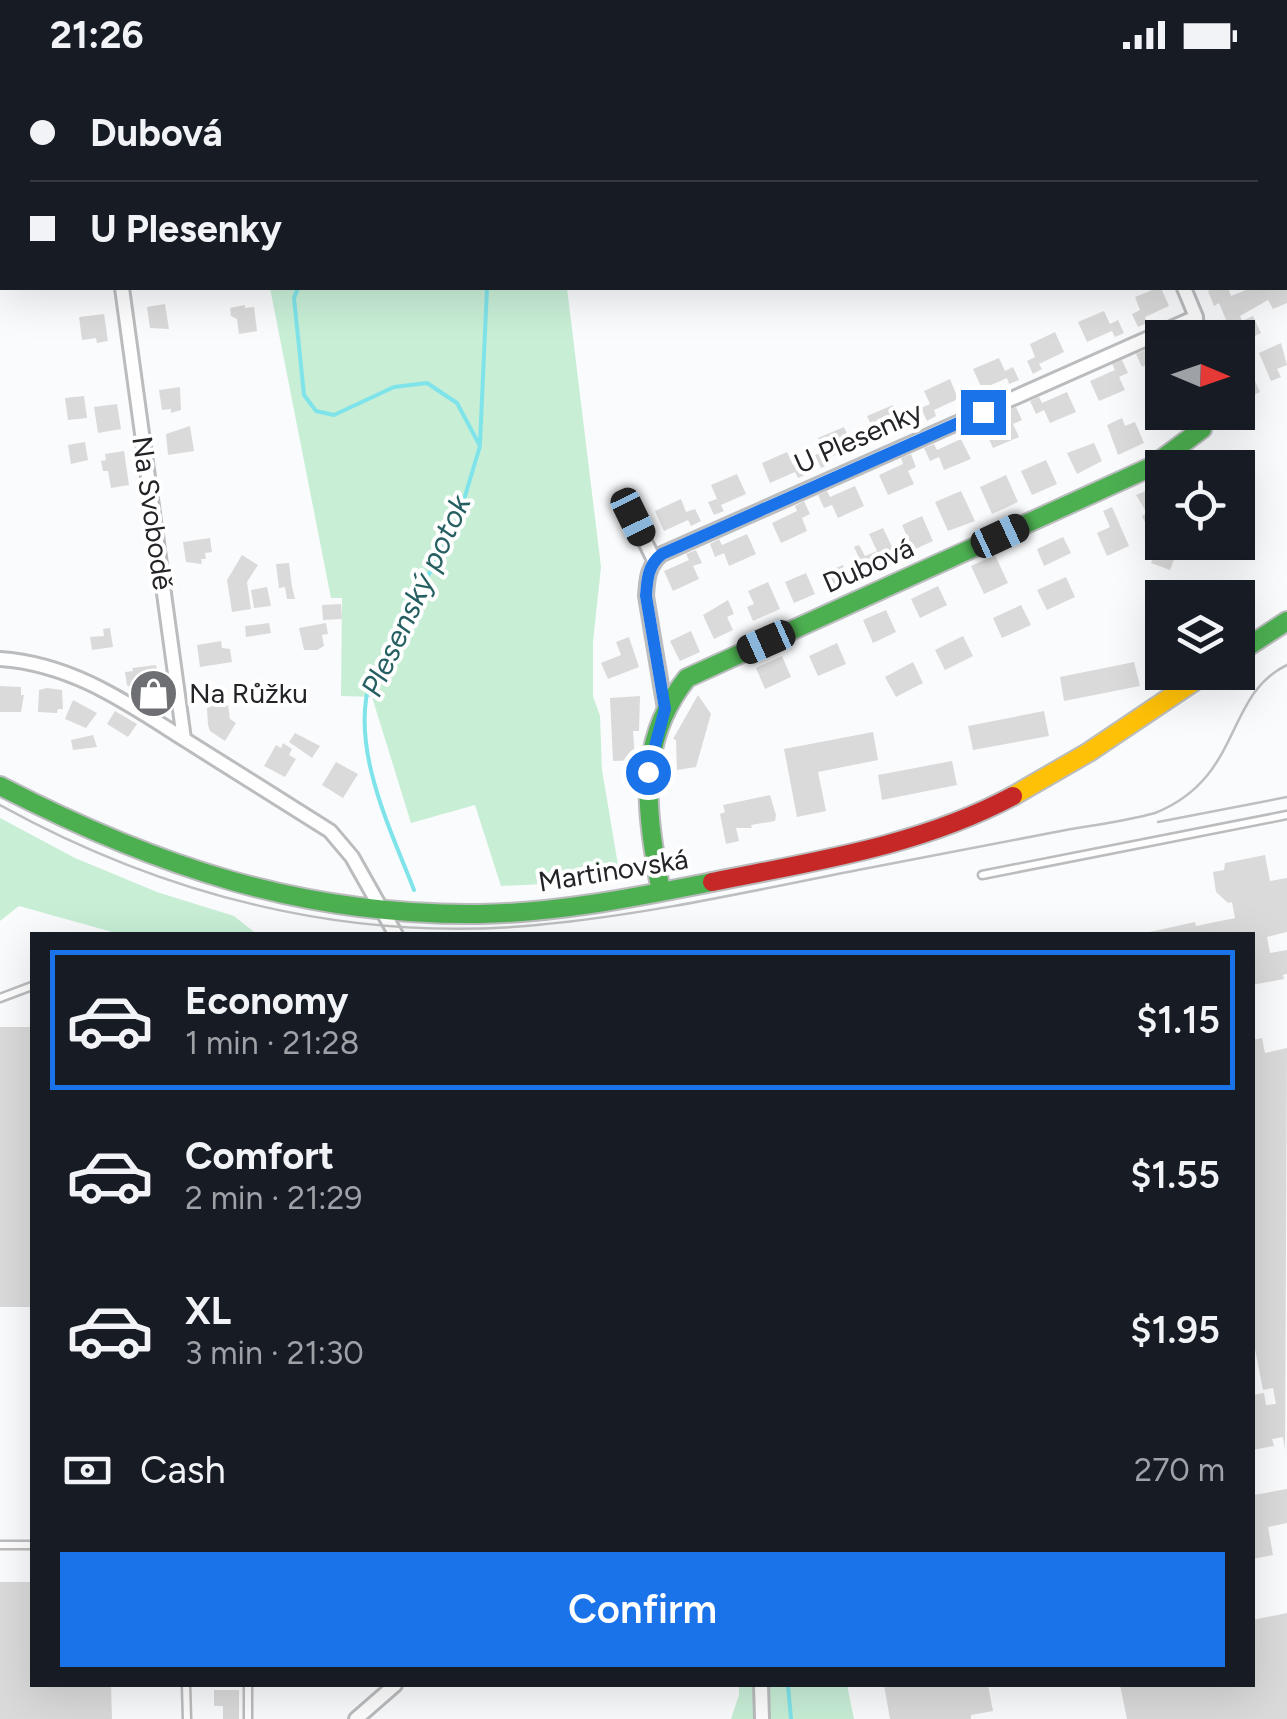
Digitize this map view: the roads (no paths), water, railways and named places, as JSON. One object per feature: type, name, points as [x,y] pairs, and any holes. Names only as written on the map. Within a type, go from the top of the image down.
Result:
[{"type":"street","name":"Na Svobodě","points":[[122,290],[184,739]]},
{"type":"street","points":[[1185,290],[1196,320]]},
{"type":"street","name":"U Plesenky","points":[[654,560],[1196,317]]},
{"type":"street","name":"Dubová","points":[[661,892],[648,804],[648,772],[665,709],[680,686],[701,670],[1151,467],[1201,430]]},
{"type":"street","points":[[633,517],[654,560],[646,596],[665,709]]},
{"type":"street","points":[[1255,642],[1287,621]]},
{"type":"street","points":[[0,659],[46,665],[84,678],[330,831],[352,857],[394,932]]},
{"type":"street","name":"Martinovská","points":[[0,786],[103,840],[178,868],[268,894],[382,910],[498,913],[661,892],[850,856],[963,820],[1035,785],[1180,690]]},
{"type":"street","points":[[356,1719],[393,1687]]},
{"type":"street","points":[[761,1687],[762,1719]]},
{"type":"lane","points":[[982,875],[1287,815]]},
{"type":"lane","points":[[0,998],[30,987]]},
{"type":"lane","points":[[0,1545],[30,1544]]},
{"type":"lane","points":[[186,1687],[187,1719]]},
{"type":"lane","points":[[248,1687],[248,1719]]},
{"type":"waterway","name":"Plesenský potok","points":[[297,290],[294,298],[304,395],[316,411],[334,415],[394,387],[427,383],[457,403],[480,446],[457,523],[370,681],[365,707],[365,733],[376,787],[414,890]]},
{"type":"waterway","points":[[480,443],[487,290]]},
{"type":"waterway","name":"Plesenský potok","points":[[788,1687],[791,1719]]},
{"type":"tram line","points":[[0,805],[127,865],[259,906],[397,927],[466,929],[577,921],[698,902],[1155,813],[1183,798],[1204,779],[1252,696],[1287,665]]},
{"type":"tram line","points":[[1158,822],[1287,797]]},
{"type":"place","name":"Na Růžku","points":[[154,693]]}]
